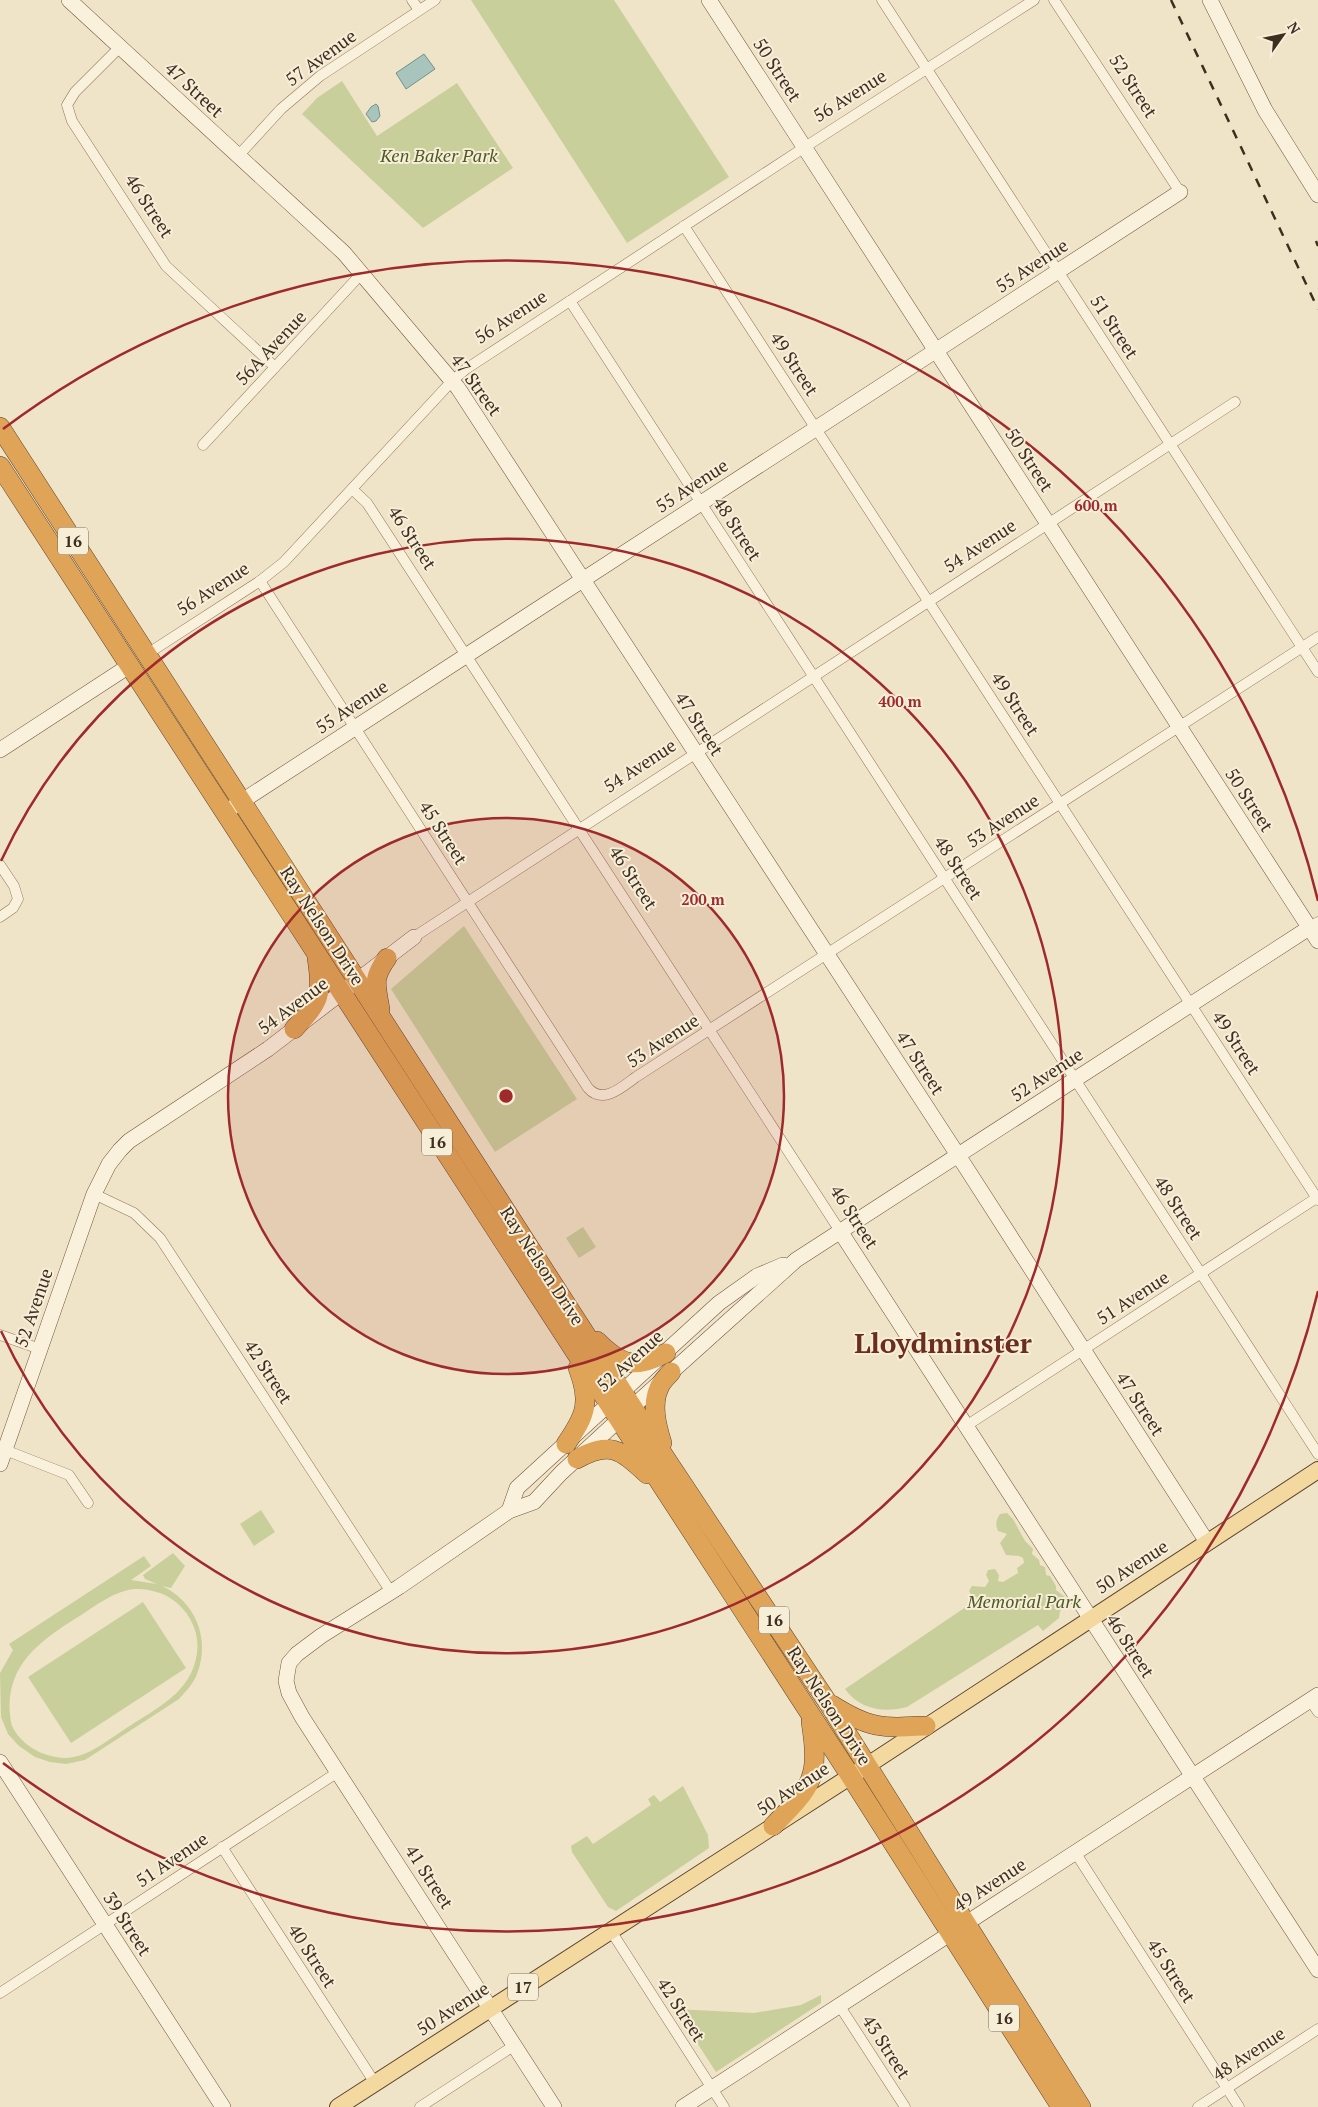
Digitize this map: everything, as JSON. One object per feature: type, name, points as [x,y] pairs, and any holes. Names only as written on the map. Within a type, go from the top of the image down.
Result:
[{"type":"highway","name":"Ray Nelson Drive","points":[[0,427],[240,802],[381,1015],[666,1459],[868,1765],[1081,2107]]},
{"type":"highway","name":"Ray Nelson Drive","points":[[0,466],[850,1776],[1061,2107]]},
{"type":"highway","points":[[294,1029],[311,1011],[320,994],[316,952]]},
{"type":"highway","points":[[381,1015],[376,986],[377,972],[387,958]]},
{"type":"highway","points":[[511,1276],[518,1278],[534,1290]]},
{"type":"highway","points":[[578,1322],[611,1354],[626,1362],[636,1364],[666,1353]]},
{"type":"highway","points":[[569,1343],[583,1380],[585,1401],[584,1416],[571,1452],[612,1449],[638,1466],[664,1491]]},
{"type":"highway","points":[[666,1459],[656,1419],[656,1396],[659,1387],[671,1372]]},
{"type":"highway","points":[[828,1703],[850,1716],[871,1725],[891,1728],[926,1726]]},
{"type":"highway","points":[[773,1826],[803,1794],[811,1780],[815,1754],[810,1716]]},
{"type":"main road","name":"50 Avenue","points":[[338,2107],[868,1765],[1318,1470]]},
{"type":"street","name":"47 Street","points":[[69,0],[344,253],[452,381],[696,752],[1207,1542]]},
{"type":"street","points":[[412,0],[419,10]]},
{"type":"street","name":"57 Avenue","points":[[238,156],[281,109],[320,76],[435,0]]},
{"type":"street","name":"50 Street","points":[[709,0],[1179,726],[1314,925],[1318,941]]},
{"type":"street","name":"51 Street","points":[[882,0],[1318,672]]},
{"type":"street","name":"56 Avenue","points":[[0,750],[260,581],[284,562],[452,381],[466,369],[1034,0]]},
{"type":"street","name":"52 Street","points":[[1054,0],[1180,192]]},
{"type":"street","points":[[1210,0],[1265,110],[1318,195]]},
{"type":"street","name":"46 Street","points":[[120,47],[76,92],[67,105],[72,121],[166,266],[275,367]]},
{"type":"street","name":"55 Avenue","points":[[225,812],[1180,192]]},
{"type":"street","name":"49 Street","points":[[684,226],[1318,1198]]},
{"type":"street","name":"56A Avenue","points":[[204,445],[362,273]]},
{"type":"street","name":"48 Street","points":[[570,301],[1318,1454]]},
{"type":"street","name":"54 Avenue","points":[[94,1194],[109,1164],[129,1142],[245,1065],[414,937],[1235,402]]},
{"type":"street","name":"46 Street","points":[[352,489],[367,503],[579,828],[1318,1970]]},
{"type":"street","name":"45 Street","points":[[260,581],[588,1088],[596,1095],[604,1096]]},
{"type":"street","name":"53 Avenue","points":[[604,1096],[710,1030],[1318,637]]},
{"type":"street","points":[[0,865],[14,886],[18,899],[13,908],[0,917]]},
{"type":"street","name":"52 Avenue","points":[[628,1399],[671,1372],[796,1260],[1314,925]]},
{"type":"street","name":"52 Avenue","points":[[2,1457],[94,1194]]},
{"type":"street","name":"42 Street","points":[[94,1194],[134,1213],[160,1238],[391,1592]]},
{"type":"street","name":"51 Avenue","points":[[966,1426],[1318,1198]]},
{"type":"street","name":"52 Avenue","points":[[509,1511],[517,1488],[571,1452],[628,1399],[666,1353],[732,1293],[757,1276],[796,1260]]},
{"type":"street","points":[[0,1335],[40,1349]]},
{"type":"street","name":"52 Avenue","points":[[289,1663],[308,1645],[391,1592],[509,1511],[534,1502],[571,1452]]},
{"type":"street","points":[[2,1457],[69,1475],[88,1503]]},
{"type":"street","name":"41 Street","points":[[289,1663],[286,1681],[289,1693],[302,1717],[554,2107]]},
{"type":"street","name":"49 Avenue","points":[[683,2107],[1192,1776],[1315,1702]]},
{"type":"street","name":"39 Street","points":[[0,1762],[223,2107]]},
{"type":"street","name":"51 Avenue","points":[[0,1993],[338,1772]]},
{"type":"street","name":"40 Street","points":[[222,1847],[375,2083]]},
{"type":"street","name":"45 Street","points":[[1075,1852],[1239,2107]]},
{"type":"street","name":"42 Street","points":[[611,1930],[724,2107]]},
{"type":"street","name":"43 Street","points":[[839,2006],[905,2107]]},
{"type":"street","name":"48 Avenue","points":[[1198,2107],[1318,2029]]},
{"type":"street","points":[[420,2107],[515,2045]]},
{"type":"green space","points":[[471,0],[614,0],[729,177],[627,243]]},
{"type":"green space","name":"Ken Baker Park","points":[[342,81],[377,136],[457,83],[513,168],[423,228],[302,114],[317,98]]},
{"type":"green space","points":[[464,926],[577,1099],[495,1152],[391,989]]},
{"type":"green space","points":[[583,1227],[596,1247],[579,1258],[566,1238]]},
{"type":"green space","points":[[261,1510],[275,1532],[254,1546],[240,1524]]},
{"type":"green space","name":"Memorial Park","points":[[1007,1513],[1013,1519],[1025,1541],[1033,1549],[1032,1554],[1039,1560],[1040,1565],[1045,1567],[1046,1575],[1050,1576],[1056,1586],[1056,1590],[1066,1598],[1066,1606],[1060,1611],[1059,1618],[1043,1631],[1038,1625],[907,1707],[890,1710],[865,1706],[858,1702],[845,1689],[979,1598],[972,1596],[969,1591],[972,1586],[985,1587],[989,1581],[986,1575],[988,1570],[995,1569],[999,1575],[998,1581],[1003,1582],[1018,1573],[1017,1568],[1024,1563],[1023,1558],[1006,1555],[1000,1543],[1007,1534],[998,1531],[996,1526],[1000,1514]]},
{"type":"green space","points":[[173,1553],[185,1566],[171,1588],[162,1586],[183,1601],[197,1622],[202,1648],[201,1661],[194,1681],[179,1699],[85,1760],[66,1764],[50,1762],[35,1757],[19,1746],[8,1734],[1,1717],[0,1673],[13,1650],[9,1644],[144,1556],[151,1566],[131,1580],[157,1584],[145,1579],[143,1575]],"holes":[[[127,1590],[150,1590],[170,1598],[182,1608],[192,1623],[197,1638],[197,1653],[194,1667],[181,1689],[161,1706],[85,1754],[76,1757],[56,1757],[30,1747],[20,1738],[12,1726],[10,1706],[12,1688],[17,1673],[36,1647],[63,1627],[105,1600]]]},
{"type":"green space","points":[[143,1602],[186,1668],[71,1743],[28,1677]]},
{"type":"green space","points":[[683,1786],[708,1835],[709,1848],[616,1911],[608,1907],[572,1852],[571,1846],[587,1836],[593,1844],[651,1805],[648,1799],[654,1795],[660,1802]]},
{"type":"green space","points":[[821,1995],[821,2003],[716,2072],[675,2009],[754,2013],[801,2005]]},
{"type":"water","points":[[424,54],[435,69],[406,89],[396,73]]},
{"type":"water","points":[[376,104],[380,116],[376,121],[372,122],[366,114]]},
{"type":"railway","points":[[1171,0],[1318,309]]},
{"type":"railway","points":[[1316,241],[1318,246]]},
{"type":"district","name":"Lloydminster","points":[[943,1343]]}]
